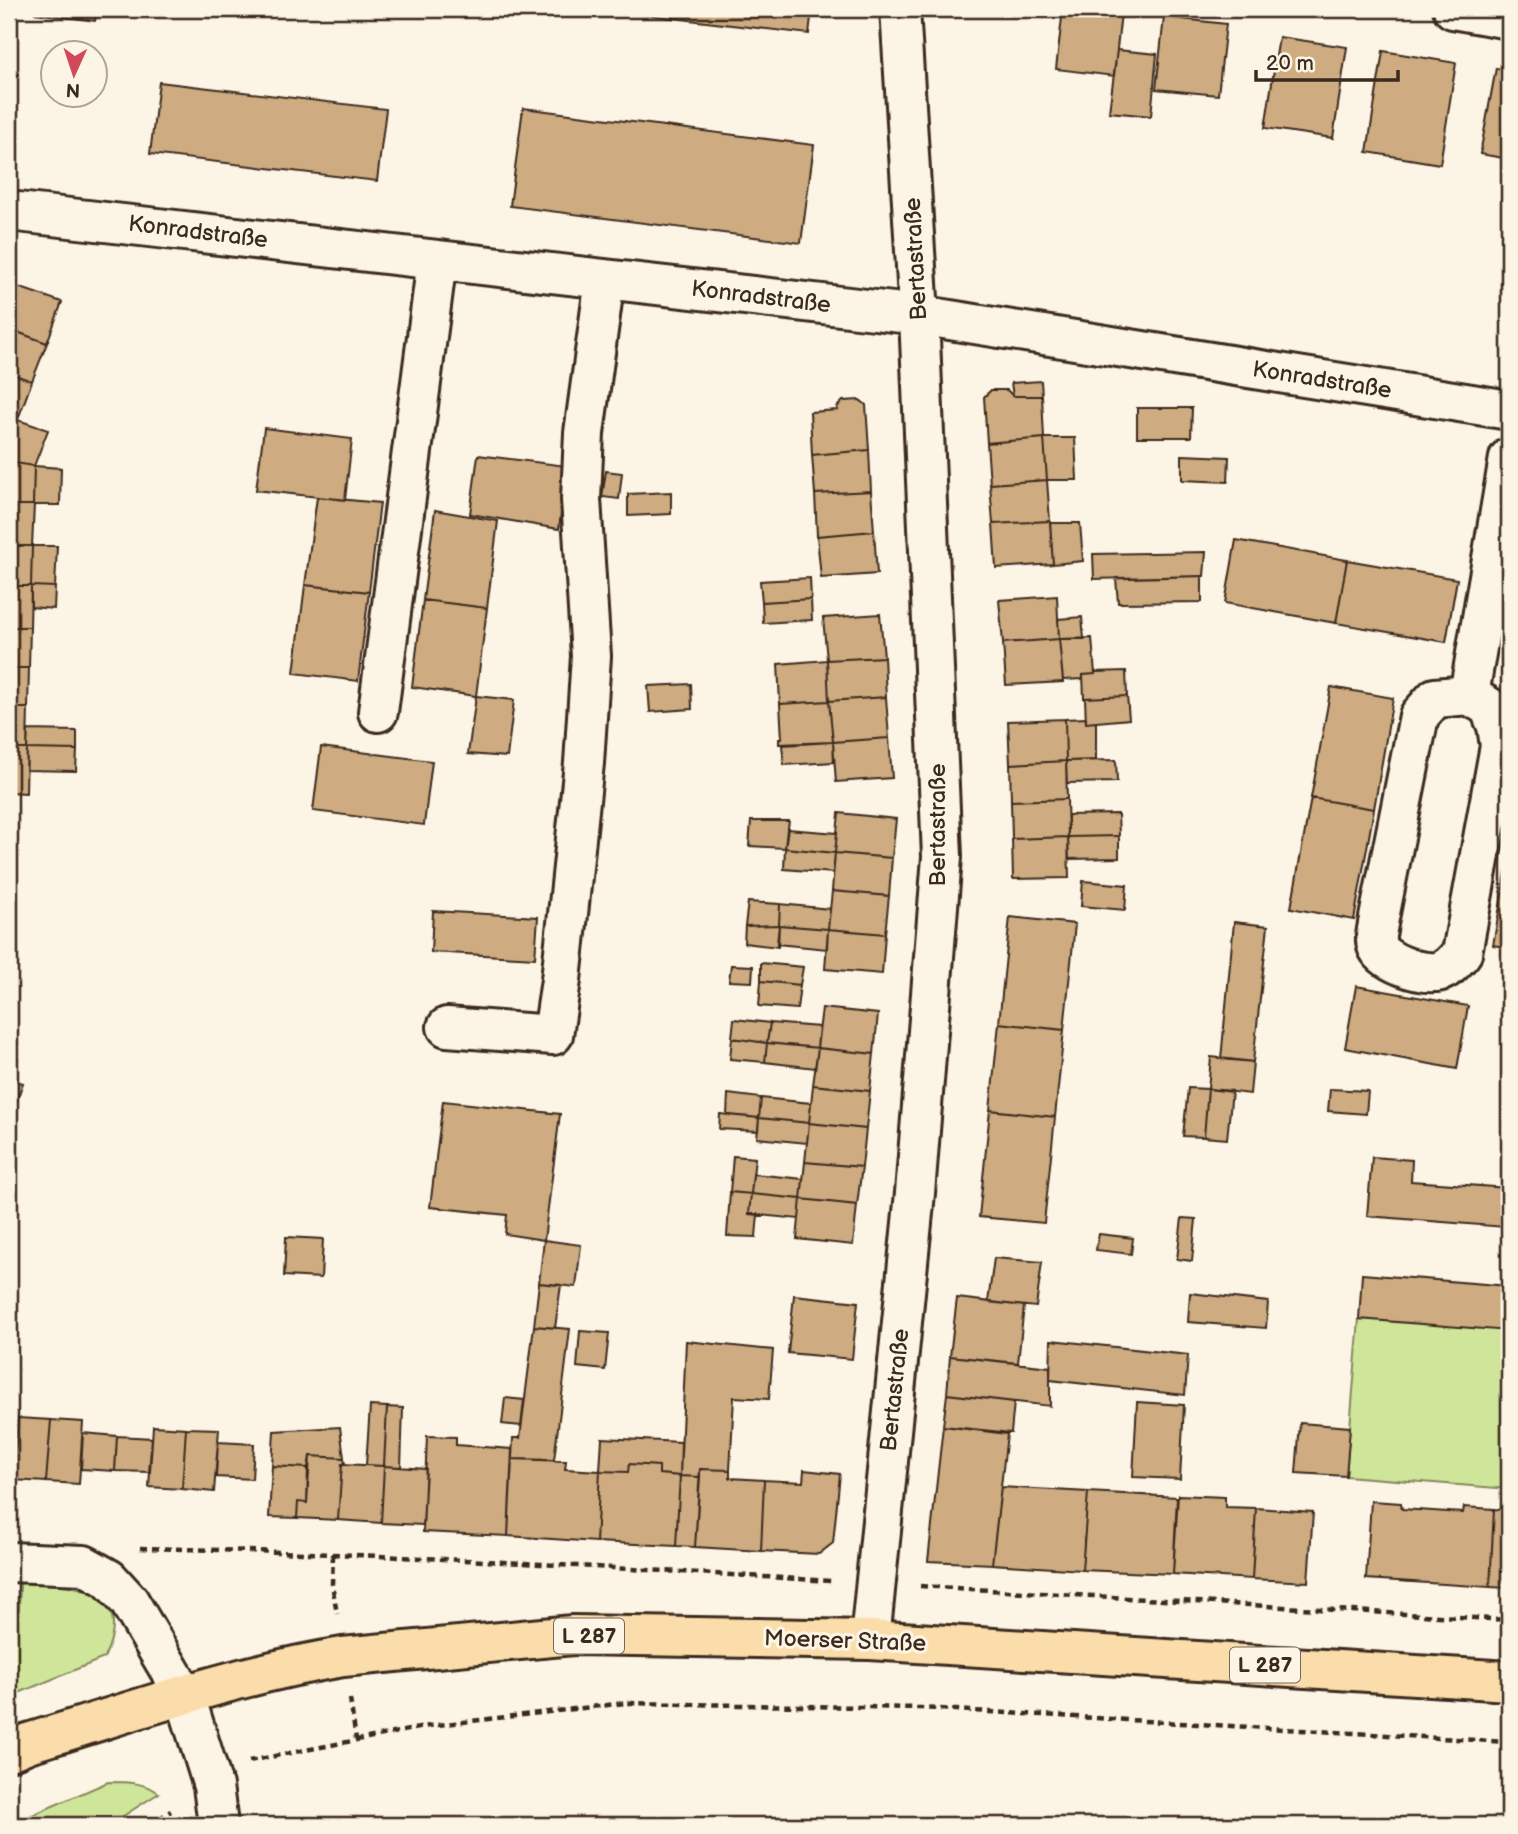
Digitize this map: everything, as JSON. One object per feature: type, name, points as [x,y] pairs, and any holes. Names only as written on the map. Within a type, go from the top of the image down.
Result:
[{"type":"main road","name":"Moerser Straße","points":[[9,1751],[185,1696],[321,1661],[573,1635],[870,1640],[1509,1681]]},
{"type":"street","name":"Bertastraße","points":[[870,1640],[915,1193],[942,857],[919,315],[900,9]]},
{"type":"street","points":[[1453,9],[1509,19]]},
{"type":"street","name":"Konradstraße","points":[[9,211],[919,315],[1509,410]]},
{"type":"street","points":[[378,712],[437,260]]},
{"type":"street","points":[[447,1027],[553,1035],[563,967],[584,763],[591,656],[581,499],[582,472],[584,433],[606,279]]},
{"type":"street","points":[[1469,695],[1509,458]]},
{"type":"street","points":[[1469,695],[1489,707],[1497,726],[1500,746],[1462,953],[1453,964],[1437,973],[1402,966],[1385,958],[1376,944],[1419,716],[1435,698],[1469,695]]},
{"type":"street","points":[[9,1562],[84,1566],[109,1579],[129,1601],[185,1696],[213,1786],[218,1825]]},
{"type":"path","points":[[129,1548],[268,1551],[580,1565],[1509,1620]]},
{"type":"path","points":[[213,1786],[244,1763],[273,1755],[429,1726],[625,1703],[921,1708],[1509,1742]]},
{"type":"shaded area","points":[[621,1817],[752,1825],[621,1825]]},
{"type":"green space","points":[[1359,1319],[1509,1324],[1509,1489],[1346,1476]]},
{"type":"green space","points":[[20,1580],[59,1584],[94,1594],[106,1603],[112,1616],[112,1634],[104,1658],[9,1697],[9,1610],[19,1610]]},
{"type":"green space","points":[[108,1782],[141,1785],[159,1793],[109,1825],[9,1825]]},
{"type":"building","points":[[35,9],[97,9],[95,21],[35,13]]},
{"type":"building","points":[[596,9],[812,9],[809,34]]},
{"type":"building","points":[[1063,9],[1121,13],[1114,76],[1056,69]]},
{"type":"building","points":[[1164,17],[1226,24],[1218,95],[1156,89]]},
{"type":"building","points":[[1279,37],[1347,47],[1333,138],[1265,128]]},
{"type":"building","points":[[1117,50],[1157,54],[1151,116],[1109,112]]},
{"type":"building","points":[[1383,51],[1456,63],[1440,164],[1367,152]]},
{"type":"building","points":[[1496,68],[1509,70],[1509,159],[1480,154]]},
{"type":"building","points":[[159,82],[386,109],[377,181],[150,154]]},
{"type":"building","points":[[523,108],[814,145],[801,243],[510,206]]},
{"type":"building","points":[[9,284],[62,302],[47,343],[9,329]]},
{"type":"building","points":[[9,329],[47,343],[32,381],[9,373]]},
{"type":"building","points":[[9,373],[32,381],[18,419],[9,417]]},
{"type":"building","points":[[1041,381],[1042,396],[1013,396],[1011,383]]},
{"type":"building","points":[[991,390],[1007,390],[1013,396],[1042,396],[1044,438],[987,443],[984,397]]},
{"type":"building","points":[[860,400],[866,405],[869,450],[812,455],[810,412],[838,410],[837,407],[843,401]]},
{"type":"building","points":[[1137,408],[1192,408],[1191,437],[1137,437]]},
{"type":"building","points":[[9,417],[48,430],[34,466],[9,462]]},
{"type":"building","points":[[264,428],[352,439],[345,500],[256,490]]},
{"type":"building","points":[[1044,438],[1047,480],[990,484],[987,443]]},
{"type":"building","points":[[1044,438],[1075,438],[1077,480],[1047,480]]},
{"type":"building","points":[[869,450],[871,491],[815,494],[812,455]]},
{"type":"building","points":[[478,455],[567,466],[559,529],[470,514]]},
{"type":"building","points":[[1182,455],[1229,457],[1228,482],[1182,480]]},
{"type":"building","points":[[9,462],[34,466],[33,505],[9,505]]},
{"type":"building","points":[[34,466],[61,468],[60,505],[33,505]]},
{"type":"building","points":[[606,471],[622,473],[619,499],[602,497]]},
{"type":"building","points":[[1047,480],[1050,521],[993,524],[990,484]]},
{"type":"building","points":[[871,491],[874,531],[817,536],[815,494]]},
{"type":"building","points":[[671,492],[671,514],[628,516],[628,494]]},
{"type":"building","points":[[317,497],[380,503],[369,592],[305,585]]},
{"type":"building","points":[[9,505],[34,505],[32,546],[9,546]]},
{"type":"building","points":[[435,510],[498,521],[487,608],[423,600]]},
{"type":"building","points":[[1050,521],[1053,564],[996,568],[993,524]]},
{"type":"building","points":[[1050,523],[1080,523],[1083,561],[1053,564]]},
{"type":"building","points":[[874,531],[877,574],[821,578],[817,536]]},
{"type":"building","points":[[1236,540],[1347,560],[1336,623],[1225,603]]},
{"type":"building","points":[[9,546],[32,546],[31,586],[9,586]]},
{"type":"building","points":[[32,546],[57,546],[55,587],[31,586]]},
{"type":"building","points":[[1206,552],[1204,576],[1094,579],[1093,554]]},
{"type":"building","points":[[1347,560],[1457,579],[1446,642],[1336,623]]},
{"type":"building","points":[[1202,576],[1202,602],[1118,603],[1116,578]]},
{"type":"building","points":[[810,578],[811,599],[762,602],[760,581]]},
{"type":"building","points":[[305,585],[369,592],[358,681],[294,673]]},
{"type":"building","points":[[9,586],[31,586],[30,627],[9,627]]},
{"type":"building","points":[[31,586],[55,587],[54,609],[31,607]]},
{"type":"building","points":[[1057,596],[1059,639],[1003,643],[999,600]]},
{"type":"building","points":[[811,599],[812,620],[763,623],[762,602]]},
{"type":"building","points":[[423,600],[487,608],[476,696],[412,687]]},
{"type":"building","points":[[1509,612],[1509,653],[1502,652]]},
{"type":"building","points":[[880,614],[884,657],[827,660],[823,618]]},
{"type":"building","points":[[1082,617],[1084,639],[1059,639],[1058,619]]},
{"type":"building","points":[[9,627],[30,627],[29,668],[9,668]]},
{"type":"building","points":[[1092,638],[1095,674],[1083,675],[1083,679],[1063,680],[1059,639]]},
{"type":"building","points":[[1059,639],[1063,682],[1006,685],[1003,643]]},
{"type":"building","points":[[884,657],[886,697],[829,701],[827,660]]},
{"type":"building","points":[[827,660],[829,701],[780,704],[778,664]]},
{"type":"building","points":[[9,668],[29,668],[28,708],[9,708]]},
{"type":"building","points":[[1126,671],[1127,696],[1084,698],[1083,675]]},
{"type":"building","points":[[691,684],[692,709],[650,712],[648,686]]},
{"type":"building","points":[[1331,687],[1393,698],[1374,809],[1311,798]]},
{"type":"building","points":[[476,696],[514,700],[507,757],[468,754]]},
{"type":"building","points":[[1127,696],[1129,719],[1086,723],[1085,698]]},
{"type":"building","points":[[886,697],[889,738],[833,742],[829,701]]},
{"type":"building","points":[[829,701],[833,742],[779,744],[779,739],[782,739],[780,704]]},
{"type":"building","points":[[9,708],[28,708],[27,749],[9,749]]},
{"type":"building","points":[[1086,718],[1086,723],[1096,722],[1096,760],[1066,761],[1065,719]]},
{"type":"building","points":[[1065,719],[1066,761],[1010,764],[1008,721]]},
{"type":"building","points":[[28,730],[77,731],[77,750],[27,749]]},
{"type":"building","points":[[889,738],[892,778],[836,782],[833,742]]},
{"type":"building","points":[[833,742],[834,762],[784,765],[782,745]]},
{"type":"building","points":[[321,747],[432,761],[424,825],[313,811]]},
{"type":"building","points":[[9,749],[27,749],[26,793],[9,792]]},
{"type":"building","points":[[27,749],[77,750],[76,771],[26,770]]},
{"type":"building","points":[[1116,760],[1117,782],[1067,783],[1066,761]]},
{"type":"building","points":[[1066,761],[1067,799],[1011,801],[1010,764]]},
{"type":"building","points":[[1311,798],[1374,809],[1354,920],[1291,908]]},
{"type":"building","points":[[1067,799],[1068,837],[1012,839],[1011,801]]},
{"type":"building","points":[[839,813],[896,819],[892,858],[835,853]]},
{"type":"building","points":[[1118,814],[1119,836],[1068,837],[1068,815]]},
{"type":"building","points":[[751,821],[789,821],[785,848],[749,846]]},
{"type":"building","points":[[787,829],[837,833],[835,853],[785,848]]},
{"type":"building","points":[[1119,836],[1119,858],[1069,859],[1068,837]]},
{"type":"building","points":[[1068,837],[1069,878],[1013,879],[1012,839]]},
{"type":"building","points":[[785,848],[835,853],[833,873],[784,869]]},
{"type":"building","points":[[835,853],[892,858],[889,896],[832,891]]},
{"type":"building","points":[[1509,856],[1509,948],[1493,945]]},
{"type":"building","points":[[1083,881],[1127,885],[1125,910],[1081,906]]},
{"type":"building","points":[[832,891],[889,896],[885,934],[828,929]]},
{"type":"building","points":[[748,902],[780,904],[779,925],[745,926]]},
{"type":"building","points":[[780,904],[830,909],[828,929],[779,925]]},
{"type":"building","points":[[433,911],[538,917],[535,958],[431,952]]},
{"type":"building","points":[[1010,917],[1075,924],[1064,1030],[999,1023]]},
{"type":"building","points":[[1234,922],[1268,926],[1253,1062],[1221,1059]]},
{"type":"building","points":[[779,925],[828,929],[827,949],[777,944]]},
{"type":"building","points":[[779,925],[778,947],[744,943],[745,926]]},
{"type":"building","points":[[828,929],[885,934],[882,974],[825,969]]},
{"type":"building","points":[[761,963],[803,967],[800,985],[761,981]]},
{"type":"building","points":[[731,965],[753,966],[752,982],[729,981]]},
{"type":"building","points":[[761,981],[800,985],[797,1009],[759,1006]]},
{"type":"building","points":[[1356,986],[1468,1006],[1457,1069],[1345,1048]]},
{"type":"building","points":[[822,1008],[878,1014],[874,1054],[817,1048]]},
{"type":"building","points":[[734,1019],[770,1023],[767,1043],[732,1038]]},
{"type":"building","points":[[770,1023],[819,1027],[817,1048],[767,1043]]},
{"type":"building","points":[[999,1023],[1064,1030],[1055,1117],[990,1110]]},
{"type":"building","points":[[732,1038],[767,1043],[765,1062],[730,1059]]},
{"type":"building","points":[[767,1043],[818,1048],[815,1068],[765,1062]]},
{"type":"building","points":[[818,1048],[874,1054],[870,1091],[813,1085]]},
{"type":"building","points":[[1211,1057],[1253,1062],[1250,1094],[1208,1089]]},
{"type":"building","points":[[9,1079],[23,1083],[9,1122]]},
{"type":"building","points":[[813,1085],[870,1091],[866,1129],[809,1123]]},
{"type":"building","points":[[1188,1088],[1208,1089],[1204,1137],[1183,1136]]},
{"type":"building","points":[[1208,1089],[1232,1091],[1227,1139],[1204,1137]]},
{"type":"building","points":[[1330,1089],[1368,1091],[1366,1114],[1328,1111]]},
{"type":"building","points":[[728,1094],[761,1098],[759,1118],[727,1115]]},
{"type":"building","points":[[761,1098],[811,1103],[809,1123],[759,1118]]},
{"type":"building","points":[[443,1101],[560,1114],[544,1240],[505,1234],[507,1215],[430,1207]]},
{"type":"building","points":[[990,1110],[1055,1117],[1044,1223],[979,1217]]},
{"type":"building","points":[[720,1114],[759,1118],[758,1131],[719,1129]]},
{"type":"building","points":[[759,1118],[809,1123],[807,1143],[757,1138]]},
{"type":"building","points":[[809,1123],[866,1129],[862,1167],[805,1162]]},
{"type":"building","points":[[733,1156],[755,1158],[751,1194],[730,1192]]},
{"type":"building","points":[[1372,1157],[1412,1160],[1411,1181],[1508,1188],[1505,1227],[1367,1216]]},
{"type":"building","points":[[805,1162],[862,1167],[857,1205],[801,1199]]},
{"type":"building","points":[[753,1174],[803,1179],[801,1199],[751,1194]]},
{"type":"building","points":[[730,1192],[751,1194],[749,1214],[758,1214],[756,1237],[727,1236]]},
{"type":"building","points":[[751,1194],[801,1199],[799,1219],[749,1214]]},
{"type":"building","points":[[801,1199],[857,1205],[853,1245],[797,1239]]},
{"type":"building","points":[[1182,1218],[1196,1219],[1192,1261],[1177,1259]]},
{"type":"building","points":[[1099,1234],[1133,1238],[1131,1254],[1096,1250]]},
{"type":"building","points":[[286,1237],[323,1239],[321,1278],[284,1276]]},
{"type":"building","points":[[544,1240],[581,1245],[576,1287],[539,1283]]},
{"type":"building","points":[[994,1258],[1042,1262],[1036,1307],[988,1302]]},
{"type":"building","points":[[1362,1274],[1509,1286],[1509,1331],[1359,1319]]},
{"type":"building","points":[[539,1283],[561,1285],[555,1328],[534,1326]]},
{"type":"building","points":[[1190,1293],[1268,1302],[1266,1328],[1188,1322]]},
{"type":"building","points":[[794,1295],[858,1302],[852,1359],[788,1353]]},
{"type":"building","points":[[957,1298],[1024,1306],[1018,1363],[950,1356]]},
{"type":"building","points":[[534,1326],[570,1329],[554,1460],[512,1459],[513,1438],[520,1438]]},
{"type":"building","points":[[580,1331],[609,1333],[605,1370],[577,1367]]},
{"type":"building","points":[[1051,1340],[1188,1355],[1185,1395],[1050,1380]]},
{"type":"building","points":[[686,1341],[773,1350],[769,1399],[734,1397],[730,1470],[700,1469],[700,1477],[680,1476]]},
{"type":"building","points":[[950,1356],[1050,1367],[1050,1406],[947,1394]]},
{"type":"building","points":[[947,1394],[1014,1402],[1011,1433],[943,1426]]},
{"type":"building","points":[[505,1398],[524,1400],[521,1426],[502,1424]]},
{"type":"building","points":[[1137,1402],[1184,1405],[1180,1479],[1133,1477]]},
{"type":"building","points":[[370,1406],[387,1407],[384,1466],[366,1465]]},
{"type":"building","points":[[387,1407],[403,1408],[401,1467],[384,1466]]},
{"type":"building","points":[[18,1418],[51,1420],[46,1482],[13,1480]]},
{"type":"building","points":[[51,1420],[83,1422],[79,1484],[46,1482]]},
{"type":"building","points":[[1300,1423],[1350,1427],[1346,1476],[1296,1473]]},
{"type":"building","points":[[153,1426],[186,1428],[182,1489],[149,1487]]},
{"type":"building","points":[[943,1426],[1007,1434],[992,1564],[928,1561]]},
{"type":"building","points":[[340,1427],[344,1458],[310,1456],[308,1468],[272,1466],[274,1431]]},
{"type":"building","points":[[186,1428],[219,1429],[214,1492],[182,1489]]},
{"type":"building","points":[[9,1430],[16,1431],[14,1465],[9,1464]]},
{"type":"building","points":[[83,1433],[117,1436],[115,1471],[81,1469]]},
{"type":"building","points":[[117,1436],[152,1438],[149,1472],[115,1471]]},
{"type":"building","points":[[427,1436],[456,1437],[456,1445],[512,1449],[508,1536],[423,1532]]},
{"type":"building","points":[[602,1438],[681,1442],[680,1476],[659,1474],[659,1466],[629,1464],[628,1472],[600,1471]]},
{"type":"building","points":[[218,1442],[254,1444],[252,1479],[216,1477]]},
{"type":"building","points":[[310,1456],[344,1458],[338,1520],[297,1518],[298,1502],[307,1503]]},
{"type":"building","points":[[512,1459],[566,1461],[565,1469],[600,1471],[596,1542],[508,1536]]},
{"type":"building","points":[[342,1464],[384,1466],[381,1523],[338,1520]]},
{"type":"building","points":[[629,1464],[659,1466],[659,1474],[680,1476],[676,1546],[596,1542],[600,1471],[628,1472]]},
{"type":"building","points":[[272,1466],[308,1468],[307,1503],[298,1502],[297,1518],[269,1517]]},
{"type":"building","points":[[384,1466],[426,1469],[423,1525],[381,1523]]},
{"type":"building","points":[[700,1469],[730,1470],[730,1478],[764,1480],[761,1551],[695,1547]]},
{"type":"building","points":[[804,1470],[840,1474],[833,1543],[819,1554],[761,1551],[764,1480],[803,1482]]},
{"type":"building","points":[[680,1476],[700,1477],[695,1547],[676,1546]]},
{"type":"building","points":[[1001,1487],[1088,1492],[1082,1570],[992,1564]]},
{"type":"building","points":[[1088,1492],[1177,1497],[1173,1574],[1082,1570]]},
{"type":"building","points":[[1178,1495],[1225,1497],[1225,1507],[1256,1508],[1252,1579],[1173,1574]]},
{"type":"building","points":[[1371,1501],[1401,1503],[1402,1509],[1463,1513],[1464,1507],[1494,1509],[1490,1587],[1366,1579]]},
{"type":"building","points":[[1256,1508],[1313,1512],[1308,1582],[1252,1579]]},
{"type":"building","points":[[1494,1509],[1509,1510],[1509,1588],[1490,1587]]}]
